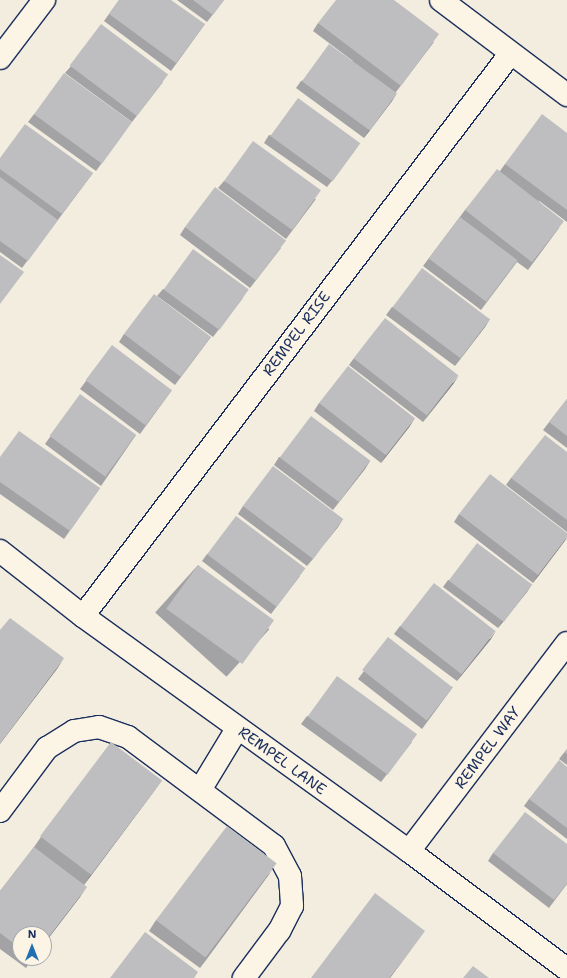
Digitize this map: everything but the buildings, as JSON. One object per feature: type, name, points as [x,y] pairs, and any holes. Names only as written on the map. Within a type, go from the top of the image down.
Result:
[{"type":"street","points":[[0,58],[44,0]]},
{"type":"street","points":[[441,0],[567,95]]},
{"type":"street","name":"REMPEL RISE","points":[[83,616],[511,53]]},
{"type":"street","name":"REMPEL LANE","points":[[0,551],[83,616],[237,729],[409,851],[567,968]]},
{"type":"street","name":"REMPEL WAY","points":[[409,851],[567,643]]},
{"type":"street","points":[[0,811],[46,748],[74,732],[99,727],[128,737],[274,846],[290,876],[292,906],[279,930],[244,978]]},
{"type":"street","points":[[200,790],[237,729]]}]
